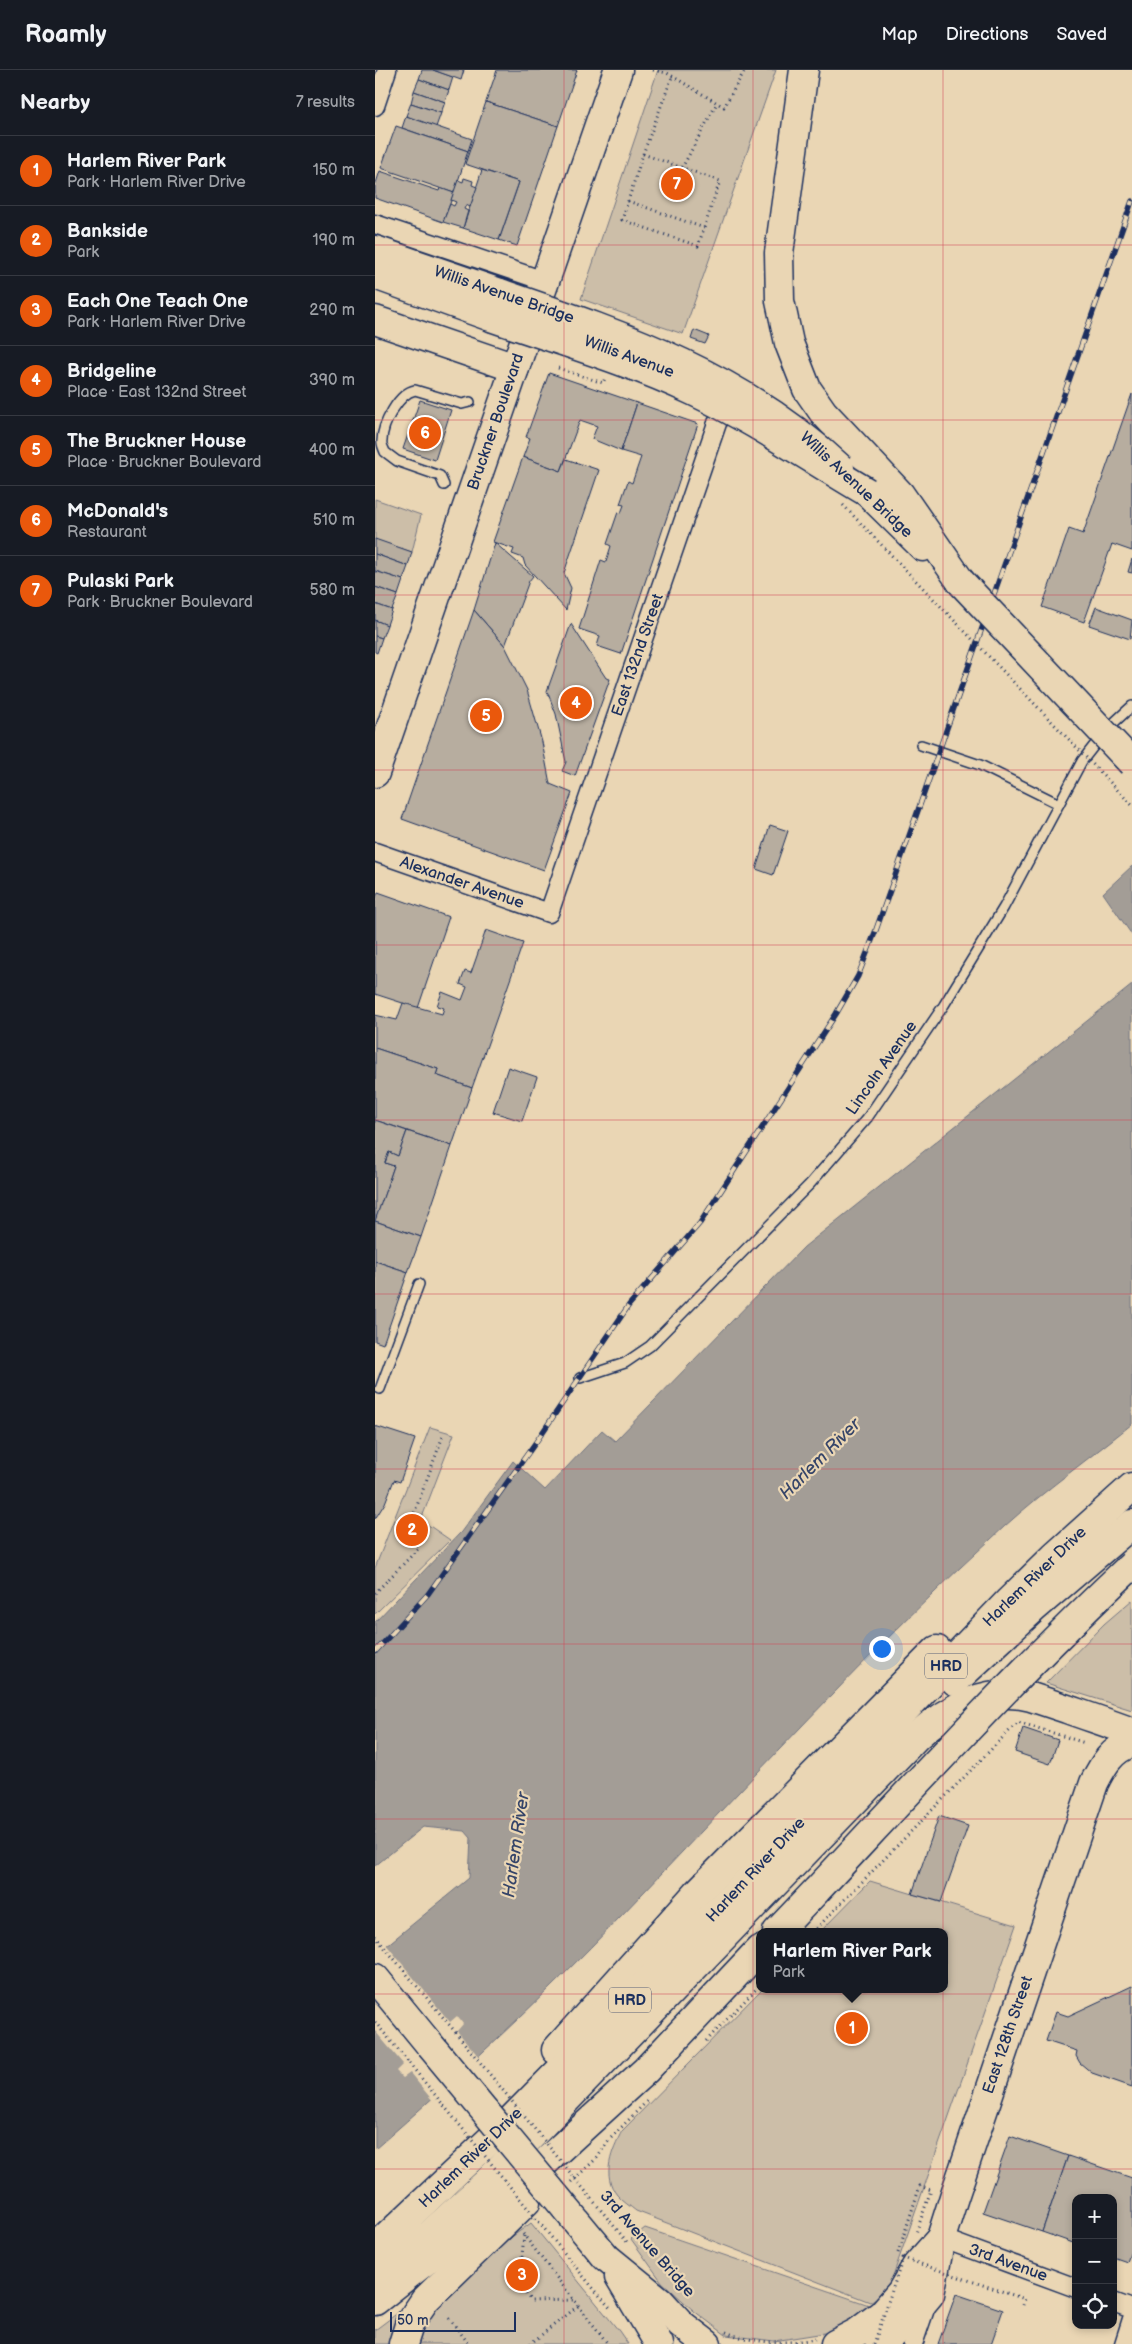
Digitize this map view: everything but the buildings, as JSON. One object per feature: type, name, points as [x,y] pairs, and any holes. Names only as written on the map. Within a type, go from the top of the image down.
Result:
[{"type":"main road","name":"Bruckner Boulevard","points":[[375,773],[618,70]]},
{"type":"main road","points":[[804,70],[779,253],[778,285],[783,323],[797,366],[807,389],[823,412],[900,494],[961,582]]},
{"type":"main road","name":"Willis Avenue Bridge","points":[[375,250],[495,305],[693,390],[749,418],[867,492],[961,582],[1132,763]]},
{"type":"main road","points":[[375,275],[495,305]]},
{"type":"main road","points":[[375,320],[515,368]]},
{"type":"main road","points":[[509,2122],[557,2049],[654,1939],[747,1841],[968,1620],[1111,1489],[1132,1475]]},
{"type":"main road","name":"Harlem River Drive","points":[[375,2248],[509,2122],[771,1856],[853,1764],[987,1623],[1054,1557],[1132,1487]]},
{"type":"main road","points":[[771,1856],[863,1774],[928,1707],[1002,1637],[1132,1524]]},
{"type":"main road","points":[[781,1928],[1004,1690],[1084,1609],[1132,1565]]},
{"type":"main road","points":[[375,2278],[429,2235],[489,2181],[917,1736],[945,1713],[982,1697],[1021,1696],[1132,1732]]},
{"type":"main road","name":"East 128th Street","points":[[930,2294],[941,2238],[1095,1783],[1110,1756],[1132,1743]]},
{"type":"main road","points":[[403,2344],[410,2322],[425,2300],[572,2158],[646,2070],[756,1953]]},
{"type":"main road","points":[[375,1978],[681,2324],[712,2336]]},
{"type":"main road","points":[[375,2301],[509,2195],[646,2070]]},
{"type":"main road","points":[[826,2341],[858,2332],[882,2314],[901,2292],[917,2265],[941,2238]]},
{"type":"main road","points":[[616,2250],[659,2344]]},
{"type":"main road","points":[[881,2344],[906,2323],[930,2294]]},
{"type":"street","points":[[375,106],[387,70]]},
{"type":"street","points":[[375,224],[544,281]]},
{"type":"street","name":"Willis Avenue","points":[[531,321],[666,368],[726,397]]},
{"type":"street","name":"East 132nd Street","points":[[549,913],[726,397]]},
{"type":"street","name":"Alexander Avenue","points":[[375,852],[549,913]]},
{"type":"street","name":"3rd Avenue","points":[[941,2238],[1072,2287]]},
{"type":"street","name":"East 128th Street","points":[[913,2344],[930,2294]]},
{"type":"street","points":[[1117,2303],[1132,2309]]},
{"type":"street","points":[[1124,2344],[1132,2320]]},
{"type":"lane","points":[[445,485],[440,476],[397,461],[385,452],[381,440],[390,414],[397,401],[409,391],[415,390],[461,404],[470,402]]},
{"type":"lane","name":"Lincoln Avenue","points":[[579,1378],[625,1362],[650,1346],[810,1184],[846,1144],[883,1096],[944,1005],[1019,882],[1074,776],[1094,745],[1107,729],[1132,706]]},
{"type":"lane","points":[[921,745],[980,765],[1059,804]]},
{"type":"lane","points":[[380,1389],[419,1284]]},
{"type":"path","points":[[653,70],[672,77],[724,107],[745,70]]},
{"type":"path","points":[[643,154],[720,181],[698,246],[622,220],[643,154],[672,77]]},
{"type":"path","points":[[682,168],[717,103]]},
{"type":"path","points":[[628,202],[704,228]]},
{"type":"path","points":[[558,368],[603,383],[606,374]]},
{"type":"path","points":[[841,502],[1132,805]]},
{"type":"path","points":[[375,1593],[419,1548],[406,1535],[443,1436]]},
{"type":"path","points":[[817,1928],[1018,1722],[1085,1744]]},
{"type":"path","name":"3rd Avenue Bridge","points":[[375,1936],[616,2250],[632,2248]]},
{"type":"path","points":[[705,2042],[756,1989]]},
{"type":"path","points":[[375,2022],[583,2276]]},
{"type":"path","points":[[569,2184],[597,2158],[609,2140],[650,2098]]},
{"type":"path","points":[[897,2256],[920,2186],[931,2190],[914,2238]]},
{"type":"path","points":[[527,2221],[534,2215]]},
{"type":"path","points":[[519,2229],[606,2343]]},
{"type":"path","points":[[524,2236],[519,2286],[531,2301],[573,2300]]},
{"type":"path","points":[[885,2294],[905,2265],[908,2256]]},
{"type":"path","points":[[874,2344],[903,2258],[1025,2299],[1023,2305]]},
{"type":"path","points":[[531,2344],[578,2306]]},
{"type":"path","points":[[449,2318],[469,2344]]},
{"type":"path","points":[[712,2336],[781,2344],[826,2341]]},
{"type":"shaded area","points":[[658,70],[776,70],[683,334],[581,299]]},
{"type":"shaded area","points":[[375,499],[421,515],[412,552],[375,540]]},
{"type":"shaded area","points":[[430,1427],[454,1434],[421,1520],[450,1540],[375,1614],[375,1568]]},
{"type":"shaded area","points":[[1132,1600],[1132,1710],[1046,1683],[1104,1624]]},
{"type":"shaded area","points":[[870,1881],[1016,1925],[888,2290],[870,2302],[636,2211],[617,2195],[612,2187],[609,2171],[612,2154],[622,2131],[758,1993],[948,1993],[948,1928],[824,1928]]},
{"type":"shaded area","points":[[531,2223],[628,2344],[415,2344],[427,2315],[513,2236]]},
{"type":"shaded area","points":[[645,2228],[872,2306],[837,2331],[774,2341],[726,2335],[694,2311],[662,2282],[631,2239]]},
{"type":"shaded area","points":[[403,2309],[393,2344],[375,2344],[375,2330]]},
{"type":"water","points":[[1132,866],[1132,935],[1103,893]]},
{"type":"water","name":"Harlem River","points":[[1132,985],[1132,1424],[1020,1513],[955,1573],[857,1669],[561,1977],[470,2064],[375,2149],[375,1955],[469,1878],[471,1838],[465,1831],[423,1827],[375,1866],[375,1622],[461,1532],[513,1461],[545,1490],[602,1430],[615,1441],[804,1247]]},
{"type":"pier","points":[[385,1943],[450,2022],[457,2016],[463,2024],[457,2031],[480,2058],[433,2101],[410,2073],[403,2078],[396,2071],[403,2064],[375,2031],[375,1951]]},
{"type":"railway","points":[[375,1652],[428,1594],[538,1439],[629,1305],[700,1223],[836,1014],[858,976],[876,930],[1132,201]]},
{"type":"place","name":"Pulaski Park","points":[[677,184]]},
{"type":"place","name":"McDonald's","points":[[425,433]]},
{"type":"place","name":"Bridgeline","points":[[576,703]]},
{"type":"place","name":"The Bruckner House","points":[[486,716]]},
{"type":"place","name":"Bankside","points":[[412,1530]]},
{"type":"place","name":"Harlem River Park","points":[[852,2028]]},
{"type":"place","name":"Each One Teach One","points":[[522,2275]]}]
